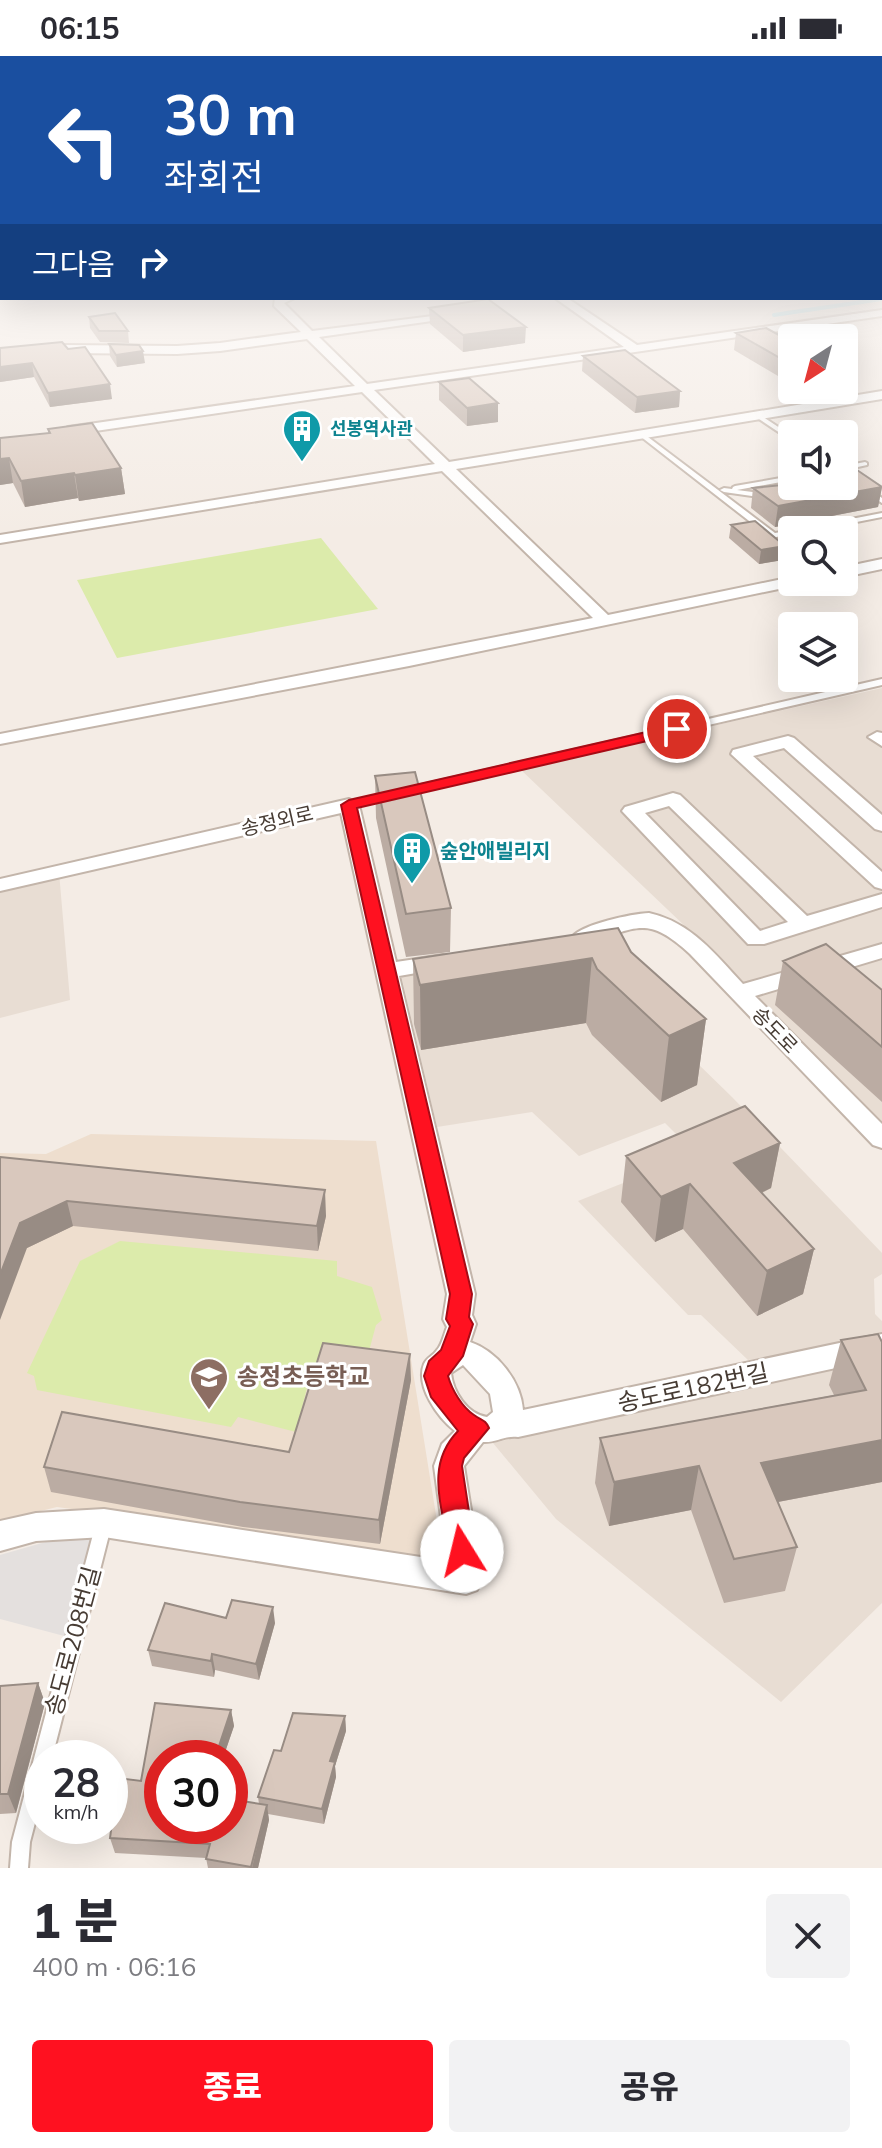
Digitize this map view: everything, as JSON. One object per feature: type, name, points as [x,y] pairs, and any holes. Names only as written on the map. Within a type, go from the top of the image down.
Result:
[{"type":"street","points":[[338,364],[603,619]]},
{"type":"street","points":[[47,435],[536,364]]},
{"type":"street","points":[[0,539],[882,395]]},
{"type":"street","points":[[858,569],[882,564]]},
{"type":"street","points":[[0,739],[409,661],[778,585]]},
{"type":"street","points":[[882,825],[788,742],[740,754],[882,883]]},
{"type":"street","points":[[803,924],[673,799],[632,811],[756,939],[882,900]]},
{"type":"street","points":[[349,805],[461,1294],[457,1319],[462,1324],[451,1356]]},
{"type":"street","name":"송정외로","points":[[0,885],[349,805]]},
{"type":"street","points":[[559,944],[640,921],[663,923],[680,933],[739,993]]},
{"type":"street","name":"송도로","points":[[882,951],[739,993],[882,1139]]},
{"type":"street","points":[[387,971],[465,961]]},
{"type":"street","name":"송도로182번길","points":[[490,1425],[518,1424],[882,1346]]},
{"type":"street","points":[[0,1536],[36,1527],[104,1523],[466,1579],[449,1466],[453,1453],[509,1411],[506,1396],[493,1373],[477,1357],[466,1352],[451,1356],[437,1368],[440,1390],[460,1417],[490,1425]]},
{"type":"lane","points":[[758,416],[778,430]]},
{"type":"lane","points":[[642,435],[774,536],[778,535]]},
{"type":"lane","points":[[858,465],[865,464]]},
{"type":"lane","points":[[719,491],[778,480]]},
{"type":"lane","points":[[858,484],[882,501]]},
{"type":"lane","points":[[719,491],[775,497]]},
{"type":"lane","points":[[858,520],[882,515]]},
{"type":"lane","name":"송정외로","points":[[349,805],[882,682]]},
{"type":"lane","name":"송도로208번길","points":[[47,1740],[104,1523]]},
{"type":"lane","name":"송도로208번길","points":[[19,1868],[24,1830]]},
{"type":"shaded area","points":[[882,688],[882,1139],[739,993],[751,989],[520,769]]},
{"type":"shaded area","points":[[59,872],[70,1000],[0,1018],[0,885]]},
{"type":"shaded area","points":[[578,947],[732,1097],[882,1253],[882,1274],[874,1279],[875,1314],[882,1321],[882,1339],[748,1360],[701,1315],[688,1315],[578,1201],[696,1154],[665,1123],[579,1156],[532,1112],[437,1127],[401,975],[520,961]]},
{"type":"shaded area","name":"송정초등학교","points":[[91,1134],[376,1141],[440,1540],[431,1559],[57,1507],[0,1521],[0,1153],[46,1154]]},
{"type":"shaded area","points":[[882,1354],[882,1603],[781,1702],[556,1519],[493,1443]]},
{"type":"shaded area","points":[[98,1527],[68,1637],[0,1619],[0,1555]]},
{"type":"green space","points":[[321,538],[378,609],[117,658],[77,580]]},
{"type":"green space","points":[[120,1241],[337,1261],[337,1276],[372,1287],[382,1320],[376,1325],[369,1351],[339,1348],[312,1368],[296,1432],[238,1417],[231,1427],[37,1390],[34,1376],[27,1373],[80,1261]]},
{"type":"building","points":[[0,364],[28,364],[0,367]]},
{"type":"building","points":[[32,364],[96,364],[110,384],[48,393]]},
{"type":"building","points":[[593,364],[643,364],[680,391],[637,397]]},
{"type":"building","points":[[469,378],[498,403],[467,408],[439,382]]},
{"type":"building","points":[[92,423],[121,468],[21,481],[9,458],[0,459],[0,438],[50,433],[48,429]]},
{"type":"building","points":[[858,471],[882,487],[858,491]]},
{"type":"building","points":[[778,485],[778,500],[811,500],[778,506],[753,488]]},
{"type":"building","points":[[755,521],[778,540],[778,547],[761,550],[731,525]]},
{"type":"building","points":[[415,772],[451,908],[406,914],[375,776]]},
{"type":"building","points":[[618,928],[631,952],[706,1019],[669,1036],[597,969],[592,958],[420,985],[413,959]]},
{"type":"building","points":[[826,944],[882,990],[882,1047],[783,961]]},
{"type":"building","points":[[745,1106],[780,1143],[734,1163],[814,1249],[767,1271],[690,1184],[661,1197],[626,1156]]},
{"type":"building","points":[[0,1157],[325,1190],[317,1226],[67,1201],[20,1223],[0,1275]]},
{"type":"building","points":[[878,1334],[882,1342],[882,1440],[761,1463],[797,1547],[734,1559],[699,1466],[614,1482],[600,1438],[866,1390],[841,1340]]},
{"type":"building","points":[[323,1343],[410,1354],[379,1520],[240,1502],[44,1467],[62,1412],[289,1452]]},
{"type":"building","points":[[232,1600],[273,1607],[256,1664],[212,1654],[211,1661],[148,1650],[165,1603],[226,1618]]},
{"type":"building","points":[[38,1683],[8,1794],[0,1794],[0,1686]]},
{"type":"building","points":[[155,1703],[231,1710],[221,1740],[148,1740]]},
{"type":"building","points":[[293,1713],[345,1716],[330,1761],[335,1762],[322,1809],[258,1797],[274,1750],[281,1751]]},
{"type":"building","points":[[144,1764],[144,1840],[128,1839],[128,1779],[141,1781]]},
{"type":"building","points":[[248,1802],[267,1805],[251,1867],[206,1859],[210,1844],[248,1844]]},
{"type":"place","name":"선봉역사관","points":[[302,463]]},
{"type":"place","name":"숲안애빌리지","points":[[412,885]]},
{"type":"place","name":"송정초등학교","points":[[209,1411]]},
{"type":"route","points":[[462,1551],[449,1466],[453,1453],[477,1428],[466,1423],[454,1411],[440,1390],[436,1376],[437,1368],[451,1356],[462,1324],[457,1319],[461,1294],[349,805],[677,729]]}]
